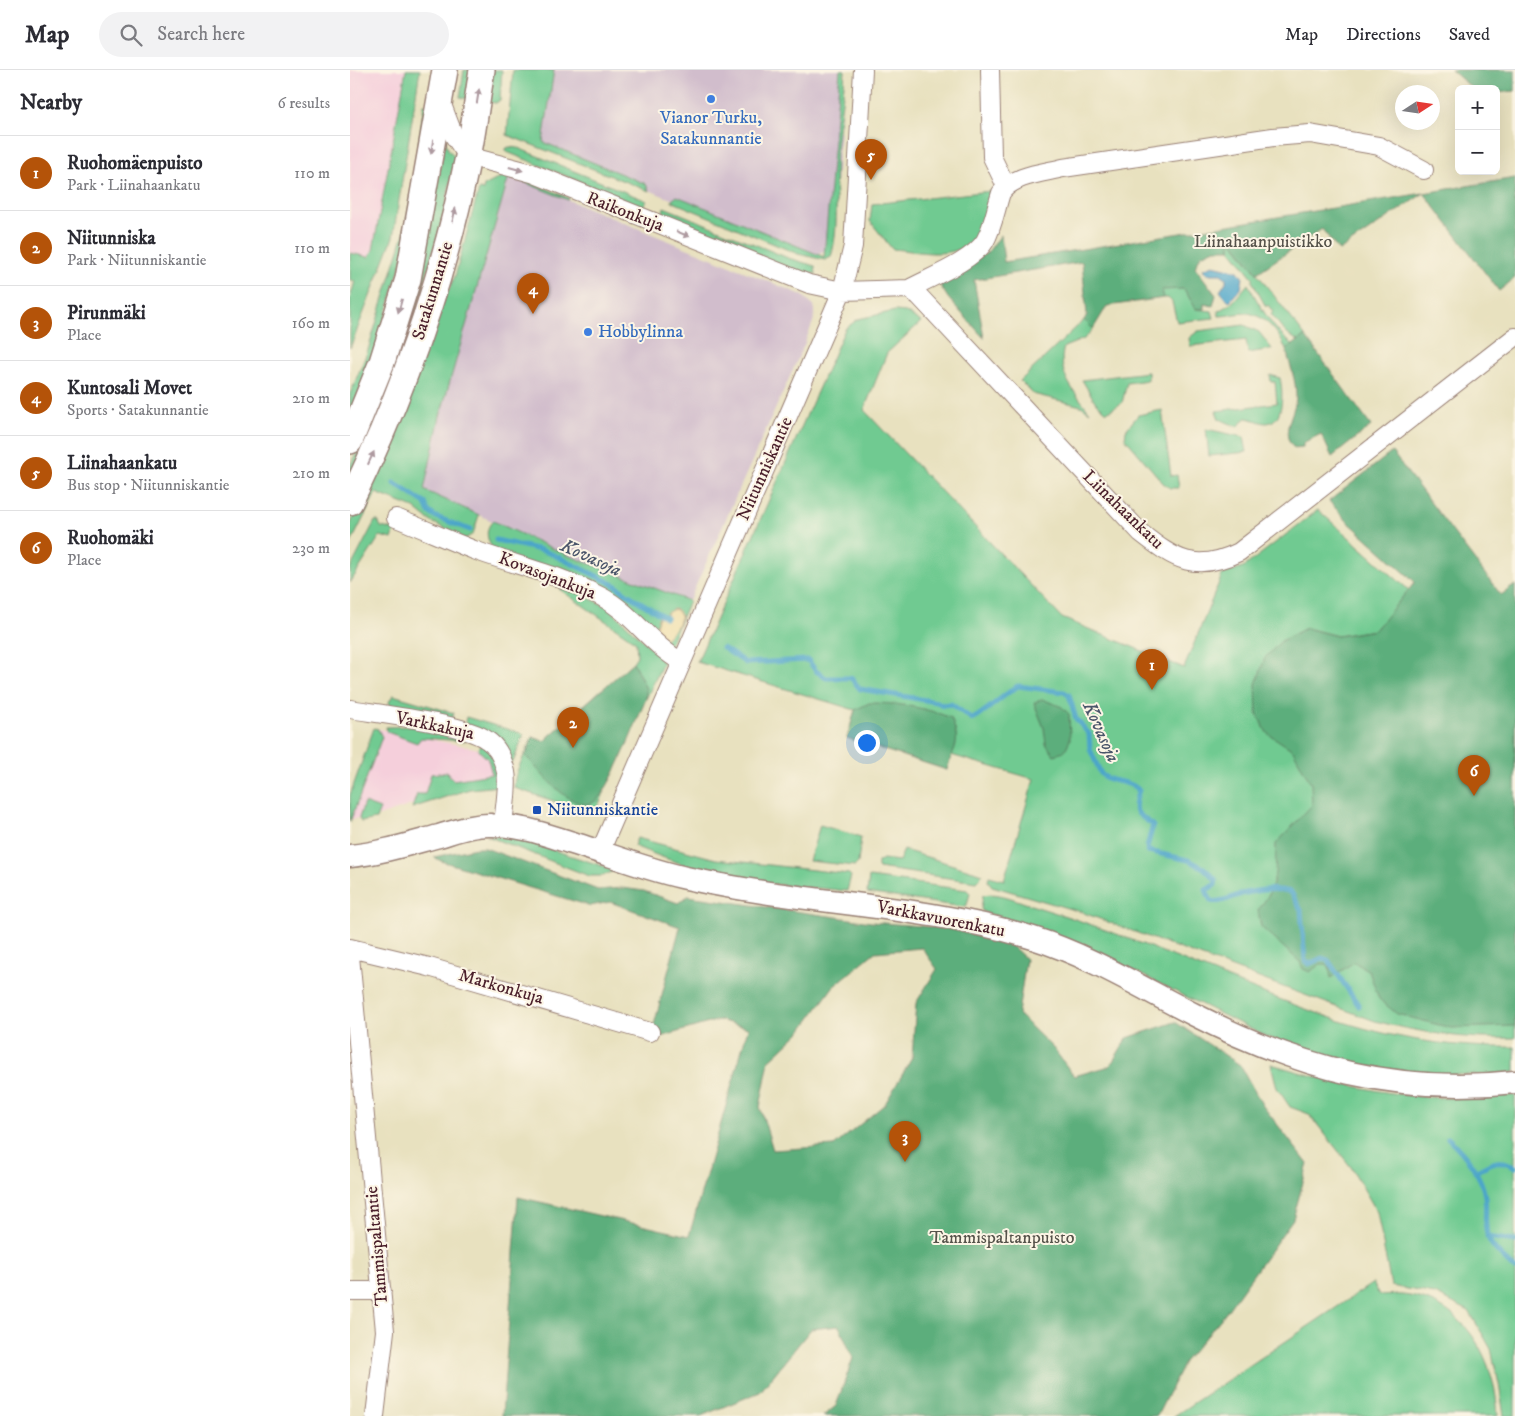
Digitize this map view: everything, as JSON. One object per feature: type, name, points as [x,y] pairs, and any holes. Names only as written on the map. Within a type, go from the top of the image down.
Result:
[{"type":"main road","name":"Satakunnantie","points":[[350,441],[382,362],[408,280],[445,70]]},
{"type":"main road","name":"Satakunnantie","points":[[350,502],[396,400],[416,348],[437,284],[468,156],[482,70]]},
{"type":"street","name":"Niitunniskantie","points":[[600,852],[842,291],[853,246],[863,70]]},
{"type":"street","points":[[990,70],[992,158],[1006,186]]},
{"type":"street","points":[[440,99],[454,136],[468,156]]},
{"type":"street","points":[[842,291],[909,289],[962,261],[984,242],[1001,193],[1006,186],[1028,176],[1063,168],[1273,137],[1310,134],[1380,146],[1424,170]]},
{"type":"street","name":"Raikonkuja","points":[[468,156],[532,173],[809,284],[842,291]]},
{"type":"street","name":"Liinahaankatu","points":[[909,289],[918,296],[1141,533],[1168,554],[1186,562],[1195,563],[1207,563],[1228,558],[1246,548],[1515,337]]},
{"type":"street","name":"Kovasojankuja","points":[[396,518],[474,550],[559,578],[604,598],[625,614],[661,649],[682,662]]},
{"type":"street","name":"Varkkakuja","points":[[350,709],[464,730],[486,739],[498,751],[507,774],[503,825]]},
{"type":"street","name":"Varkkavuorenkatu","points":[[350,856],[386,851],[468,827],[503,825],[531,830],[686,878],[735,888],[915,911],[960,919],[1034,939],[1083,957],[1264,1048],[1324,1068],[1385,1081],[1425,1086],[1464,1086],[1515,1082]]},
{"type":"street","name":"Markonkuja","points":[[350,948],[437,970],[650,1032]]},
{"type":"street","name":"Tammispaltantie","points":[[350,956],[385,1331],[375,1416]]},
{"type":"street","points":[[350,1291],[382,1291]]},
{"type":"shaded area","points":[[350,70],[406,70],[373,250],[369,257],[350,253]]},
{"type":"shaded area","points":[[533,70],[844,70],[834,245],[813,257],[519,137]]},
{"type":"shaded area","points":[[509,176],[802,295],[813,305],[815,313],[813,322],[804,345],[689,601],[567,555],[424,490],[440,416]]},
{"type":"shaded area","points":[[374,728],[479,749],[499,768],[487,785],[450,792],[379,816],[350,819],[350,795]]},
{"type":"green space","points":[[406,70],[420,70],[393,237],[350,348],[350,299],[355,281],[350,280],[350,253],[369,257],[373,250]]},
{"type":"green space","points":[[464,70],[471,70],[467,99],[460,97]]},
{"type":"green space","points":[[491,70],[502,70],[500,100],[496,103],[486,102]]},
{"type":"green space","points":[[513,70],[554,70],[543,142],[646,184],[649,191],[507,135]]},
{"type":"green space","points":[[840,70],[845,70],[835,164],[836,231],[831,257],[825,260],[798,254],[671,201],[677,196],[824,257]]},
{"type":"green space","points":[[1451,70],[1515,70],[1515,91],[1500,93],[1500,85],[1468,85]]},
{"type":"green space","points":[[424,104],[429,105],[410,233],[375,353],[350,414],[350,394],[368,350],[404,233],[413,188]]},
{"type":"green space","points":[[445,140],[448,149],[455,157],[445,209],[409,336],[350,481],[350,466],[375,408],[419,267],[434,203]]},
{"type":"green space","points":[[509,147],[518,148],[647,201],[642,207],[507,152],[505,149]]},
{"type":"green space","points":[[507,174],[522,178],[569,198],[568,200],[509,176],[440,416],[424,490],[479,515],[473,534],[465,539],[430,521],[414,508],[376,493],[350,545],[350,525],[372,479],[434,322],[455,276],[479,189],[483,190],[484,186]]},
{"type":"green space","name":"Liinahaanpuistikko","points":[[1515,178],[1515,278],[1499,291],[1424,193],[1339,251],[1322,229],[1257,273],[1230,238],[1230,249],[1215,249],[1201,255],[1195,267],[1216,295],[1213,306],[1204,304],[1204,309],[1196,309],[1184,289],[1162,290],[1164,298],[1107,306],[1093,329],[1084,320],[1087,315],[1082,262],[974,280],[984,338],[948,298],[937,280],[987,253],[1001,235],[1004,262]]},
{"type":"green space","points":[[991,191],[984,221],[977,236],[969,244],[949,252],[926,253],[892,249],[870,221],[872,204]]},
{"type":"green space","points":[[664,207],[788,258],[815,266],[816,274],[795,270],[668,218],[663,213]]},
{"type":"green space","points":[[1229,237],[1305,336],[1298,341],[1286,333],[1271,314],[1273,312],[1268,305],[1266,307],[1252,281],[1254,279],[1230,249]]},
{"type":"green space","points":[[1248,284],[1273,324],[1293,345],[1286,350],[1276,332],[1260,317],[1247,313],[1219,316],[1218,311],[1232,303]]},
{"type":"green space","points":[[1184,289],[1196,309],[1212,311],[1214,318],[1177,322],[1172,302],[1168,298],[1164,298],[1161,290]]},
{"type":"green space","points":[[895,311],[906,312],[921,322],[887,353],[864,410],[1062,618],[1184,668],[1222,575],[1245,566],[1318,510],[1460,635],[1515,670],[1515,1038],[1479,1038],[1444,1035],[1375,1021],[1081,912],[992,886],[988,881],[989,876],[1004,880],[1034,779],[951,755],[947,770],[847,738],[855,710],[697,662],[845,329],[858,319]],"holes":[[[1408,592],[1377,668],[1306,628],[1337,636],[1375,630]]]},
{"type":"green space","points":[[1084,320],[1093,329],[1084,339],[1064,347],[1062,357],[1068,382],[1090,412],[1081,406],[1033,394],[1020,381]]},
{"type":"green space","points":[[1244,325],[1259,332],[1272,349],[1248,353],[1246,340],[1190,346],[1189,338],[1198,331]]},
{"type":"green space","points":[[1305,336],[1371,426],[1332,457],[1321,434],[1303,443],[1303,447],[1294,448],[1289,442],[1288,429],[1296,390],[1286,350]]},
{"type":"green space","points":[[1148,372],[1148,380],[1127,383],[1122,403],[1107,412],[1096,403],[1082,380]]},
{"type":"green space","points":[[1270,375],[1280,378],[1282,398],[1279,412],[1272,422],[1265,423],[1245,418],[1238,427],[1219,419],[1216,411],[1277,403],[1275,382],[1271,382]]},
{"type":"green space","points":[[1162,410],[1171,476],[1177,475],[1179,488],[1170,488],[1163,483],[1125,438],[1126,430],[1138,415]]},
{"type":"green space","points":[[1206,429],[1244,437],[1247,452],[1209,456]]},
{"type":"green space","points":[[1392,452],[1501,595],[1515,585],[1515,1026],[1451,1028],[1397,1014],[1379,999],[1369,971],[1354,962],[1331,978],[1329,967],[1325,964],[1320,964],[1310,972],[1303,969],[1300,962],[1261,927],[1258,910],[1269,893],[1274,879],[1276,844],[1312,805],[1311,784],[1293,750],[1267,733],[1257,714],[1256,684],[1265,658],[1281,641],[1306,628],[1337,636],[1375,630],[1415,582],[1346,520],[1329,501]]},
{"type":"green space","points":[[375,521],[378,521],[381,527],[395,530],[392,539],[380,536],[350,583],[350,569]]},
{"type":"green space","points":[[493,521],[567,555],[689,601],[669,646],[616,603],[493,549],[489,542],[487,531]]},
{"type":"green space","points":[[565,587],[608,607],[657,654],[663,663],[646,699],[646,689],[633,662],[637,656],[636,642],[559,589]]},
{"type":"green space","points":[[633,662],[646,689],[646,699],[614,773],[599,798],[592,803],[584,804],[575,801],[556,788],[526,756],[532,737],[544,741]]},
{"type":"green space","points":[[602,689],[596,800],[605,791],[594,814],[514,788],[518,769],[532,737],[544,741]]},
{"type":"green space","points":[[393,695],[454,713],[451,721],[391,708],[389,702]]},
{"type":"green space","points":[[1042,699],[1062,707],[1069,714],[1070,740],[1064,752],[1054,755],[1046,744],[1044,728],[1034,703]]},
{"type":"green space","points":[[869,703],[911,706],[951,718],[956,734],[956,745],[947,770],[847,738],[855,710]]},
{"type":"green space","points":[[466,717],[524,734],[513,762],[511,763],[465,722]]},
{"type":"green space","points":[[414,726],[465,737],[465,741],[421,738],[417,743],[387,732],[386,727]]},
{"type":"green space","points":[[374,728],[378,729],[382,737],[350,822],[350,795]]},
{"type":"green space","points":[[485,745],[498,760],[500,786],[470,789],[412,808],[417,794],[425,794],[431,774],[447,772],[453,780],[492,774],[488,759],[478,750],[479,746]]},
{"type":"green space","points":[[364,803],[380,809],[376,819],[361,822],[359,818]]},
{"type":"green space","points":[[820,825],[861,837],[858,863],[855,866],[809,861]]},
{"type":"green space","points":[[487,836],[513,837],[612,869],[613,871],[603,876],[589,876]]},
{"type":"green space","points":[[637,838],[716,859],[849,874],[851,876],[847,891],[744,880],[675,862],[634,846]]},
{"type":"green space","name":"Tammispaltanpuisto","points":[[476,848],[485,848],[598,890],[622,888],[644,891],[678,903],[688,896],[871,922],[945,928],[1011,945],[1026,959],[1018,1014],[1053,1048],[1074,1076],[1110,1066],[1127,1038],[1175,1022],[1240,1065],[1263,1106],[1308,1164],[1293,1219],[1225,1314],[1184,1362],[1157,1416],[823,1416],[836,1406],[853,1358],[839,1326],[811,1329],[760,1392],[701,1416],[502,1416],[518,1197],[689,1236],[748,1028],[719,1020],[650,1040],[680,927],[610,902],[590,906],[441,861],[434,857]],"holes":[[[922,948],[937,969],[916,1003],[912,1058],[885,1104],[834,1146],[773,1150],[760,1107],[769,1061],[801,1031],[833,987],[875,952]]]},
{"type":"green space","points":[[904,850],[983,874],[976,882],[878,868],[878,862],[883,859],[899,861]]},
{"type":"green space","points":[[869,877],[967,890],[970,893],[967,905],[963,907],[867,893]]},
{"type":"green space","points":[[996,894],[1073,918],[1151,947],[1304,1009],[1343,1022],[1386,1034],[1428,1042],[1471,1046],[1515,1047],[1515,1072],[1478,1075],[1431,1074],[1348,1064],[1267,1037],[1084,946],[1021,923],[983,912],[981,909],[983,895]]},
{"type":"green space","points":[[1271,1064],[1333,1081],[1392,1093],[1450,1098],[1515,1095],[1515,1416],[1504,1416],[1491,1349],[1469,1311],[1435,1294],[1391,1286],[1377,1212],[1351,1167],[1309,1114],[1290,1107],[1277,1088]]},
{"type":"green space","points":[[1373,1283],[1379,1295],[1406,1295],[1429,1301],[1449,1312],[1466,1327],[1479,1346],[1488,1367],[1495,1391],[1498,1416],[1174,1416]]},
{"type":"sand","points":[[674,609],[681,616],[677,626],[665,639],[654,632],[659,616],[666,619],[666,613]]},
{"type":"water","points":[[1213,265],[1238,271],[1243,278],[1241,288],[1229,302],[1220,291],[1226,282],[1226,278],[1221,274],[1207,274],[1203,269]]},
{"type":"waterway","name":"Kovasoja","points":[[394,483],[425,503],[428,511],[434,516],[470,530]]},
{"type":"waterway","name":"Kovasoja","points":[[496,540],[541,550],[554,555],[615,585],[666,618]]},
{"type":"waterway","name":"Kovasoja","points":[[723,648],[746,663],[808,660],[816,671],[826,678],[851,678],[860,689],[937,702],[943,705],[951,704],[972,719],[1018,686],[1064,692],[1069,695],[1076,719],[1089,734],[1090,749],[1101,774],[1110,779],[1130,784],[1139,790],[1135,803],[1136,811],[1153,825],[1147,847],[1148,851],[1188,860],[1204,868],[1216,880],[1215,885],[1206,890],[1211,901],[1220,901],[1263,890],[1291,892],[1301,910],[1305,961],[1309,964],[1322,958],[1328,960],[1359,1006]]},
{"type":"waterway","name":"Kovasoja","points":[[1448,1138],[1466,1157],[1480,1181],[1485,1197],[1486,1230],[1491,1244],[1515,1269]]},
{"type":"waterway","points":[[1475,1172],[1495,1162],[1504,1162],[1515,1167]]},
{"type":"waterway","points":[[1487,1237],[1515,1241]]},
{"type":"place","name":"Vianor Turku, Satakunnantie","points":[[711,99]]},
{"type":"place","name":"Liinahaankatu","points":[[871,180]]},
{"type":"place","name":"Kuntosali Movet","points":[[533,314]]},
{"type":"place","name":"Hobbylinna","points":[[588,332]]},
{"type":"place","name":"Ruohomäenpuisto","points":[[1152,690]]},
{"type":"place","name":"Niitunniska","points":[[573,748]]},
{"type":"place","name":"Ruohomäki","points":[[1474,796]]},
{"type":"place","name":"Niitunniskantie","points":[[537,810]]},
{"type":"place","name":"Pirunmäki","points":[[905,1162]]}]
